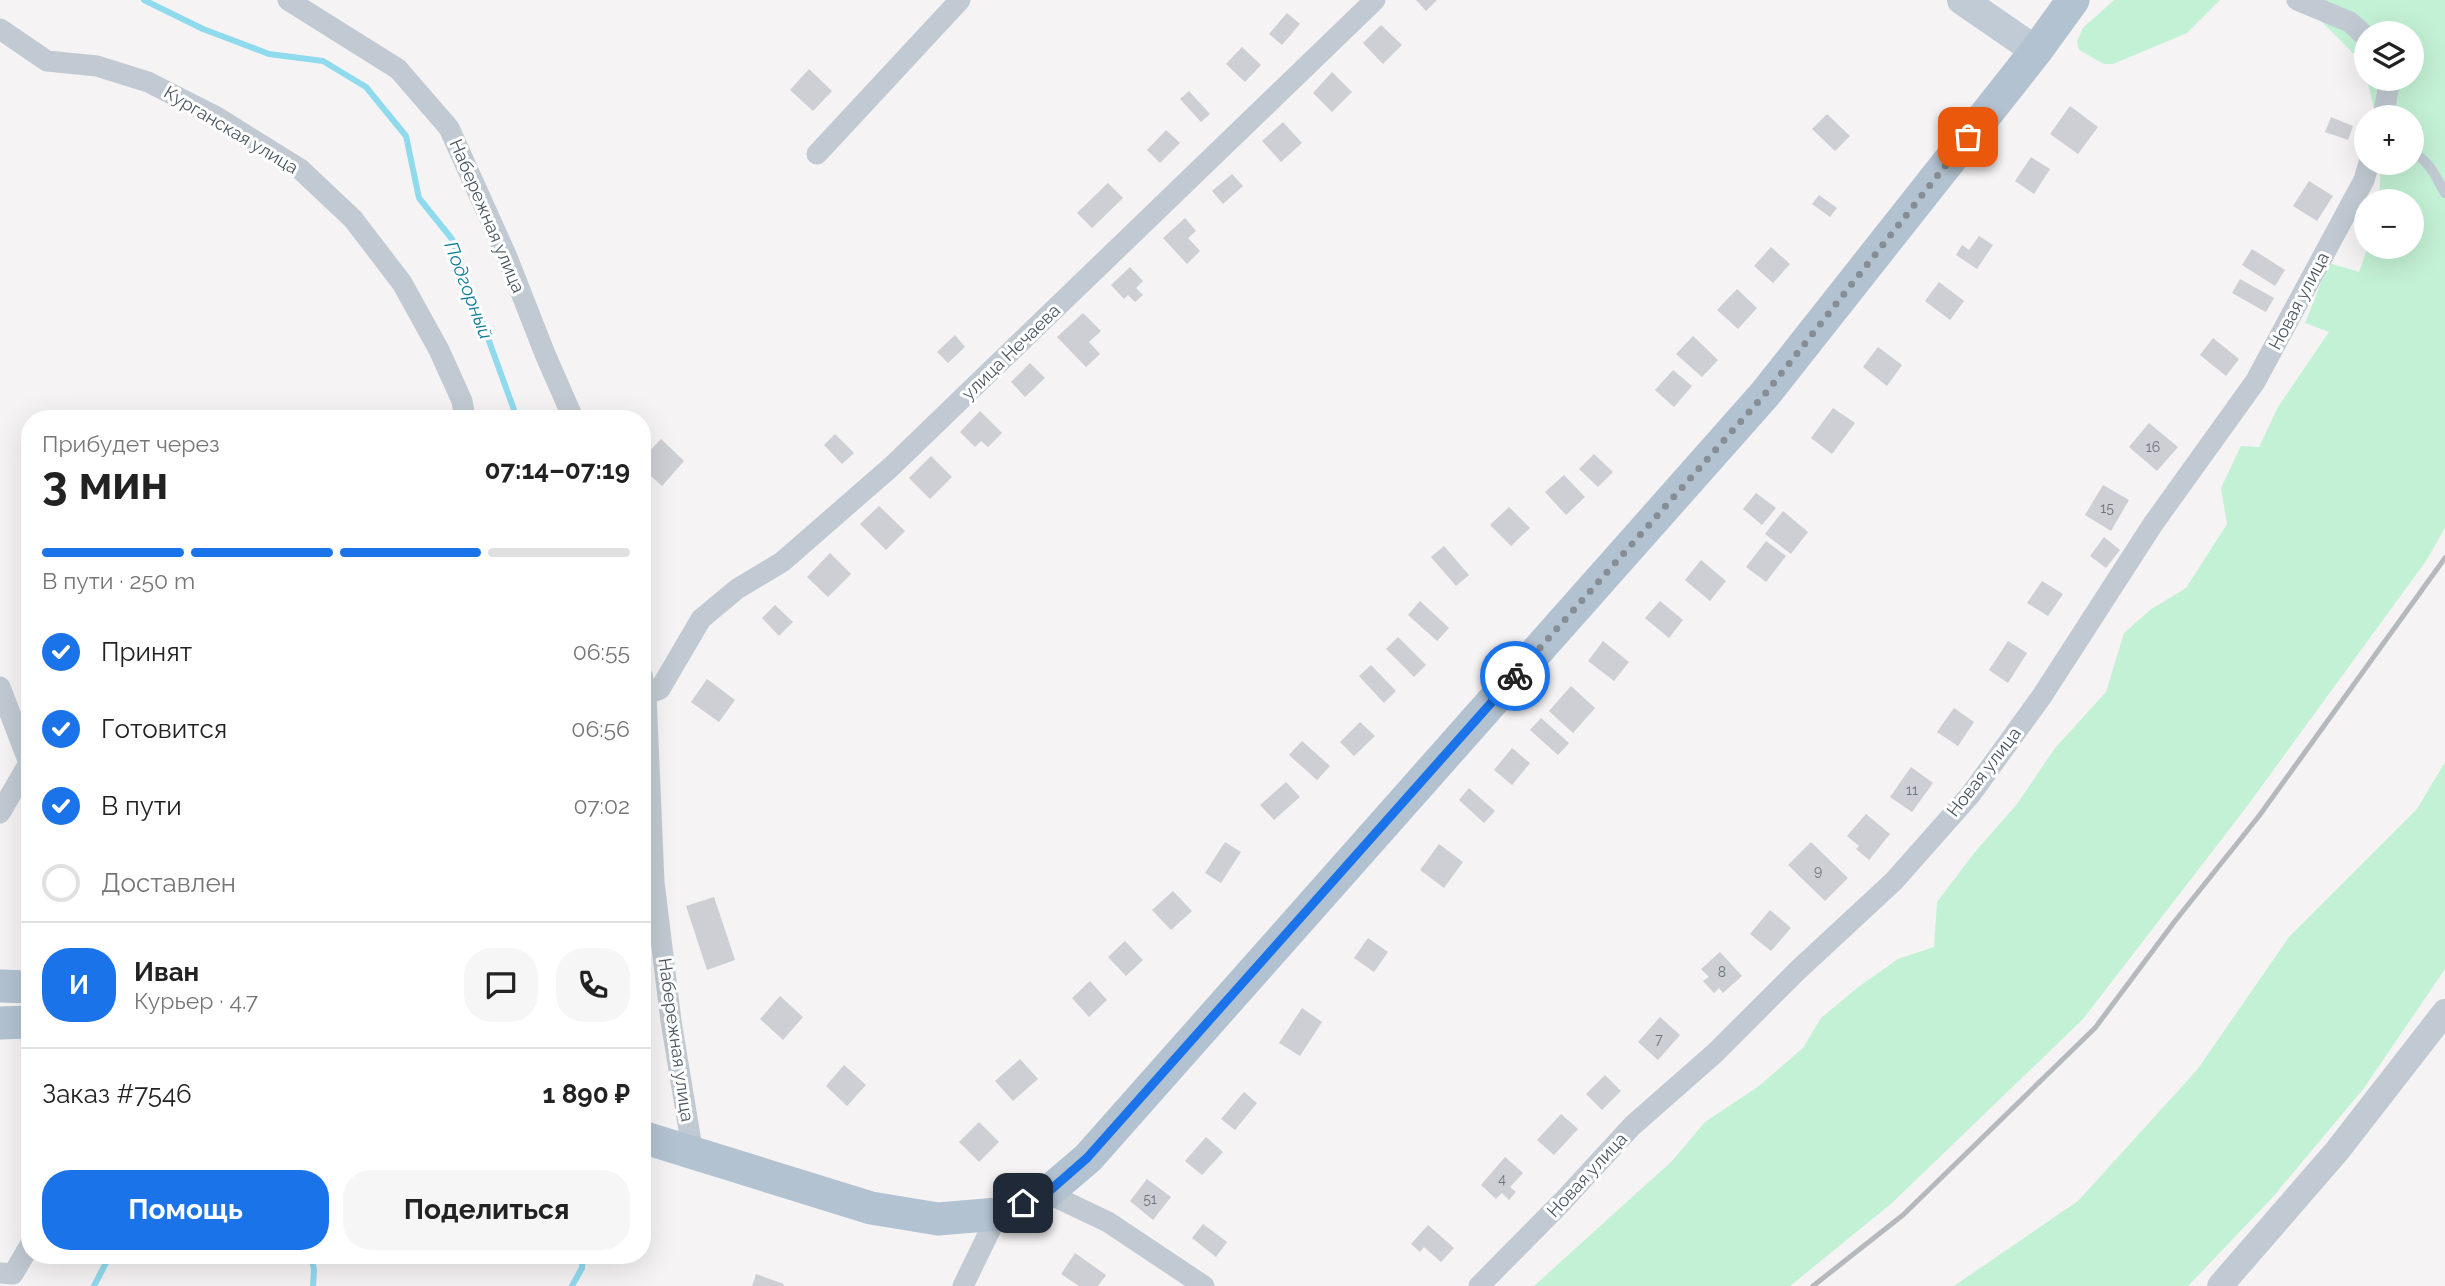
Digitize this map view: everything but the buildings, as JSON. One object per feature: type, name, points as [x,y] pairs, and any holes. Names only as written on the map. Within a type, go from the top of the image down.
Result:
[{"type":"main road","points":[[1962,0],[2036,51]]},
{"type":"main road","points":[[651,1141],[871,1208],[938,1219],[998,1214],[1047,1193],[1087,1158],[1765,394],[2074,1]]},
{"type":"main road","points":[[0,986],[21,987]]},
{"type":"main road","points":[[0,1023],[21,1022]]},
{"type":"street","points":[[817,154],[960,0]]},
{"type":"street","name":"улица Нечаева","points":[[651,686],[660,689],[701,619],[737,589],[782,562],[891,467],[1375,0]]},
{"type":"street","points":[[2297,0],[2354,26]]},
{"type":"street","name":"Набережная улица","points":[[297,2],[398,69],[449,128],[507,257],[570,410]]},
{"type":"street","name":"Курганская улица","points":[[0,29],[47,61],[97,65],[149,82],[215,116],[300,169],[353,219],[402,284],[439,350],[464,410]]},
{"type":"street","name":"Новая улица","points":[[1479,1286],[1633,1126],[1715,1053],[1797,971],[1894,881],[1971,794],[2042,695],[2154,524],[2255,382],[2365,175]]},
{"type":"street","points":[[0,687],[21,742]]},
{"type":"street","points":[[0,813],[21,777]]},
{"type":"street","name":"Набережная улица","points":[[651,823],[654,882],[671,1021],[693,1154]]},
{"type":"street","points":[[2220,1286],[2337,1151],[2445,1012]]},
{"type":"street","points":[[1047,1193],[1108,1222],[1204,1286]]},
{"type":"street","points":[[964,1286],[998,1214]]},
{"type":"street","points":[[0,1273],[13,1274],[21,1260]]},
{"type":"lane","points":[[2424,162],[2435,174],[2445,193]]},
{"type":"green space","points":[[2114,0],[2220,0],[2187,33],[2113,64],[2104,64],[2079,50],[2077,41],[2083,28]]},
{"type":"green space","points":[[2300,0],[2445,0],[2445,528],[2426,561],[2245,809],[2083,1019],[1892,1203],[1790,1286],[1534,1286],[1672,1161],[1705,1122],[1759,1086],[1803,1048],[1821,1018],[1898,959],[1934,947],[1937,902],[1975,852],[2017,804],[2055,748],[2106,692],[2124,633],[2150,610],[2186,588],[2227,524],[2221,488],[2241,446],[2259,447],[2278,407],[2329,332],[2305,323],[2329,263],[2359,272],[2364,259],[2424,259],[2424,189],[2380,189],[2380,175],[2424,175],[2424,105],[2373,105],[2370,91],[2424,91],[2424,21],[2354,21],[2354,54]]},
{"type":"green space","points":[[2445,762],[2445,969],[2364,1088],[2272,1198],[2188,1286],[1954,1286],[2078,1201],[2197,1070],[2289,937],[2417,809]]},
{"type":"waterway","name":"Подгорный","points":[[144,0],[203,29],[269,54],[323,61],[366,87],[406,136],[419,198],[452,239],[514,410]]},
{"type":"waterway","name":"Подгорный","points":[[94,1286],[105,1264]]},
{"type":"waterway","name":"Подгорный","points":[[313,1264],[313,1286]]},
{"type":"waterway","name":"Подгорный","points":[[572,1286],[582,1264]]},
{"type":"railway","points":[[1813,1286],[1903,1215],[2095,1028],[2175,921],[2259,816],[2445,558]]},
{"type":"way so far","points":[[1515,676],[1765,394],[1968,137]]},
{"type":"route","points":[[1023,1203],[1047,1193],[1087,1158],[1515,676]]}]
